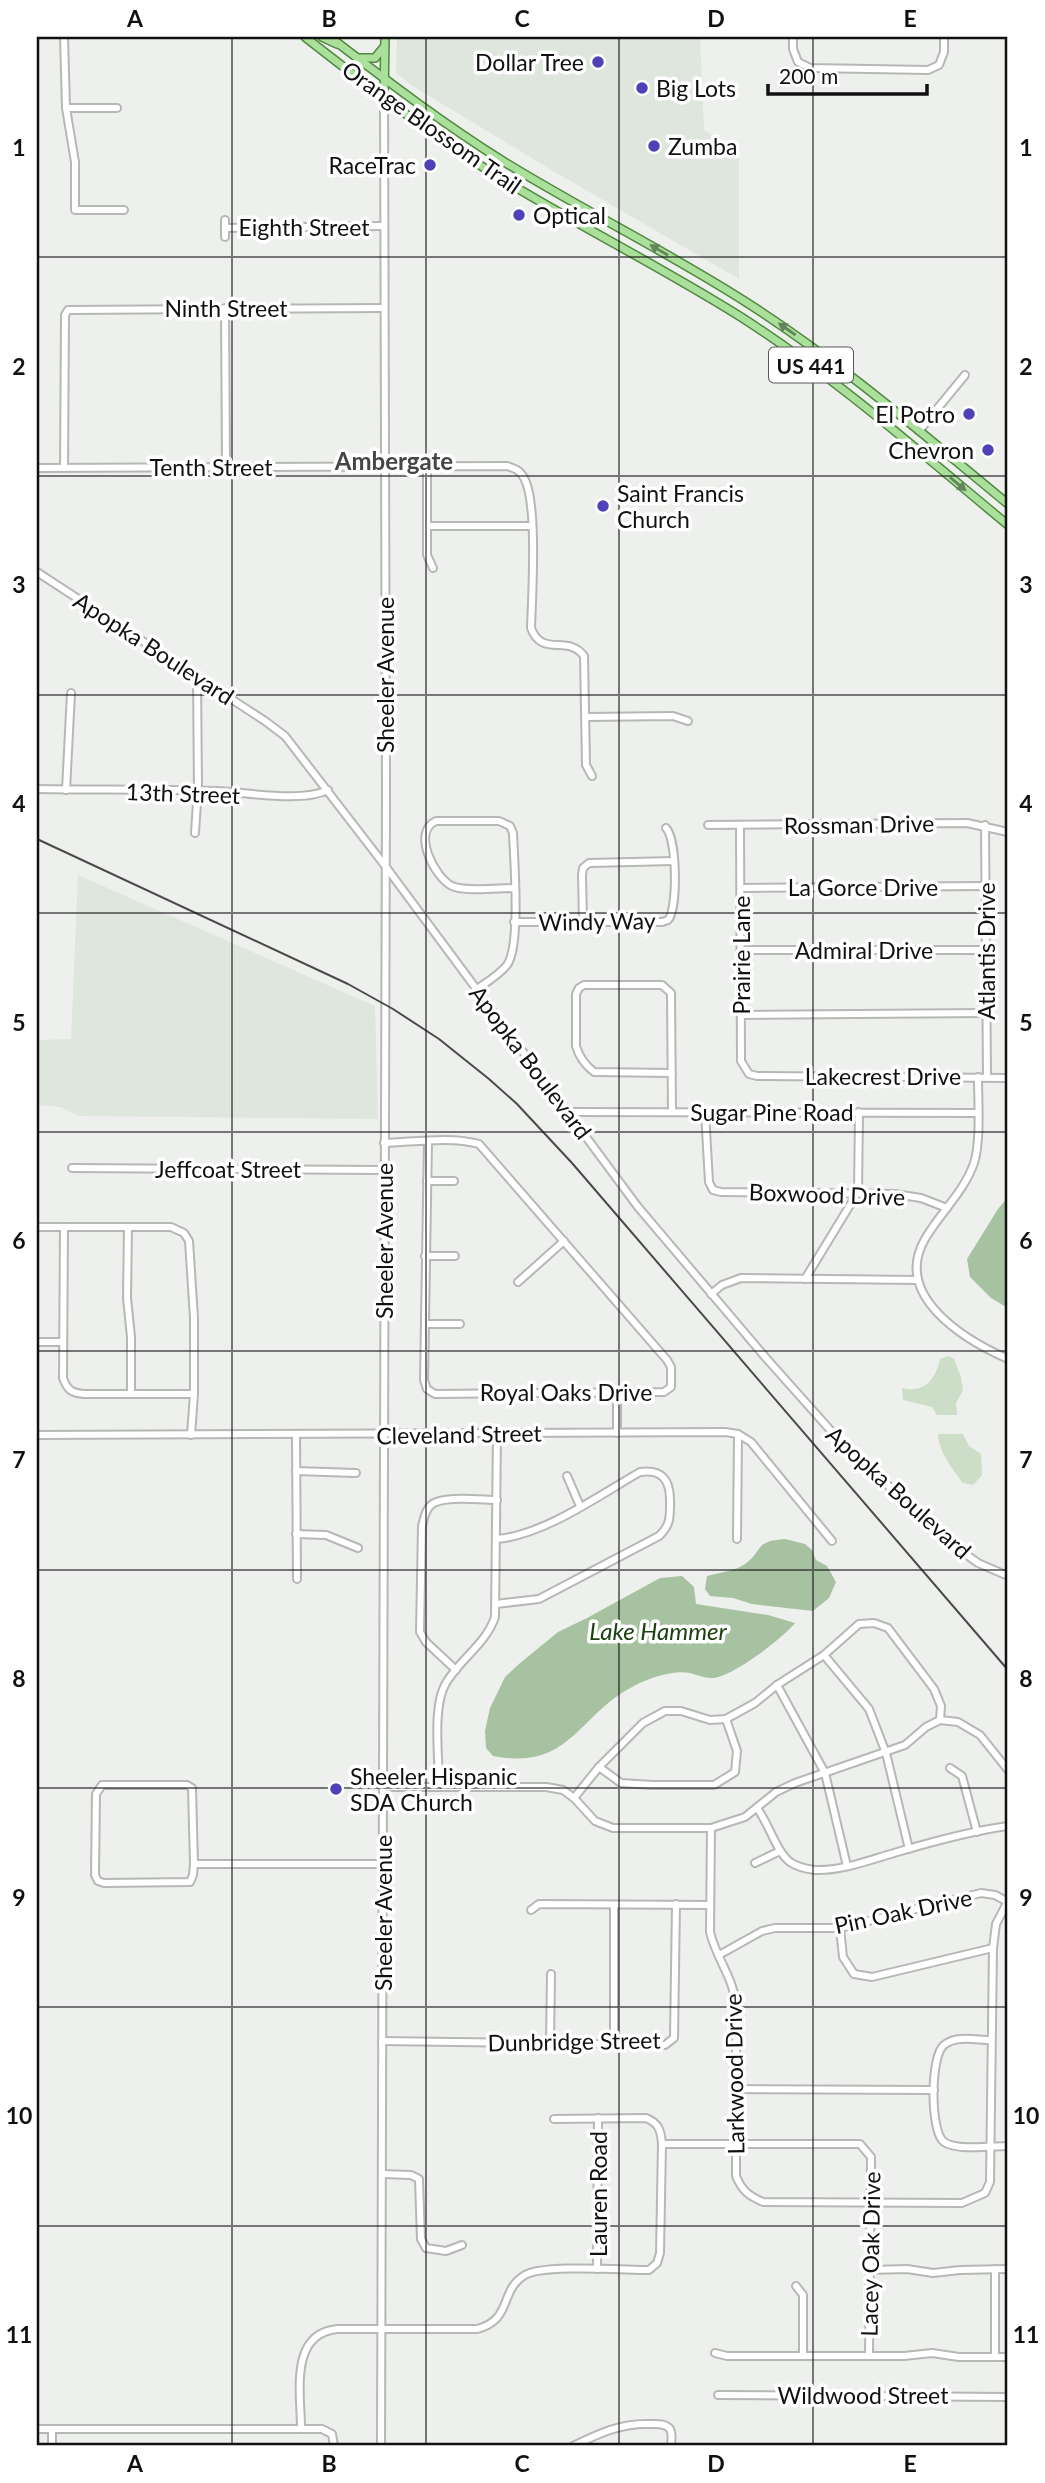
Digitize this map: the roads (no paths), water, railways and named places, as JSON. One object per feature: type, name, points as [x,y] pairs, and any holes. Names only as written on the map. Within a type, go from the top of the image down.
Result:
[{"type":"main road","name":"Orange Blossom Trail","points":[[305,37],[384,99],[479,164],[679,280],[799,356],[909,442],[1008,525]]},
{"type":"main road","points":[[322,37],[341,45]]},
{"type":"main road","name":"Orange Blossom Trail","points":[[330,37],[384,80],[487,151],[748,303],[807,343],[1008,504]]},
{"type":"main road","name":"Sheeler Avenue","points":[[384,99],[385,37]]},
{"type":"main road","points":[[356,57],[375,58],[385,46]]},
{"type":"main road","points":[[459,151],[472,156],[487,151]]},
{"type":"main road","points":[[479,164],[493,159],[505,162]]},
{"type":"main road","points":[[598,234],[604,220]]},
{"type":"main road","points":[[679,280],[687,267]]},
{"type":"main road","points":[[799,356],[807,343]]},
{"type":"main road","points":[[909,442],[919,431]]},
{"type":"street","points":[[64,37],[66,108],[75,162],[75,210],[124,210]]},
{"type":"street","points":[[793,37],[793,49],[798,62],[810,68],[928,70],[939,65],[944,52],[944,37]]},
{"type":"street","name":"Sheeler Avenue","points":[[381,2446],[386,867],[384,99]]},
{"type":"street","points":[[66,108],[117,108]]},
{"type":"street","name":"Eighth Street","points":[[225,237],[225,224],[384,226]]},
{"type":"street","points":[[225,307],[226,466]]},
{"type":"street","name":"Ninth Street","points":[[64,468],[65,315],[68,310],[384,308]]},
{"type":"street","points":[[919,431],[965,375]]},
{"type":"street","points":[[427,466],[427,555],[433,568]]},
{"type":"street","name":"Tenth Street","points":[[37,468],[506,466],[516,469],[527,484],[532,526]]},
{"type":"street","points":[[427,526],[532,526],[531,628],[537,640],[544,644],[571,646],[584,656],[586,765],[592,776]]},
{"type":"street","name":"Apopka Boulevard","points":[[39,575],[285,736],[386,867],[638,1207],[805,1404],[849,1451],[958,1550],[986,1567],[1008,1576]]},
{"type":"street","points":[[195,833],[197,676]]},
{"type":"street","points":[[66,789],[71,693]]},
{"type":"street","points":[[586,717],[673,716],[688,721]]},
{"type":"street","name":"13th Street","points":[[37,789],[276,795],[315,795],[328,790]]},
{"type":"street","points":[[477,989],[507,964],[514,946],[514,888],[513,833],[506,822],[436,821],[428,826],[427,855],[446,882],[459,888],[514,888]]},
{"type":"street","name":"Rossman Drive","points":[[708,825],[954,823],[985,825],[1008,832]]},
{"type":"street","name":"Prairie Lane","points":[[740,825],[741,1061],[749,1074],[757,1076]]},
{"type":"street","name":"Atlantis Drive","points":[[985,825],[987,1077]]},
{"type":"street","name":"Windy Way","points":[[514,922],[668,920],[674,909],[674,861],[671,834],[666,828]]},
{"type":"street","points":[[583,922],[582,875],[583,868],[589,863],[674,861]]},
{"type":"street","name":"La Gorce Drive","points":[[741,888],[985,886]]},
{"type":"street","name":"Admiral Drive","points":[[742,950],[985,950]]},
{"type":"street","points":[[672,1073],[594,1072],[588,1068],[576,1046],[576,994],[579,988],[584,985],[662,985],[668,988],[671,993],[672,1073],[672,1112]]},
{"type":"street","points":[[741,1015],[986,1013]]},
{"type":"street","name":"Lakecrest Drive","points":[[757,1076],[1008,1078]]},
{"type":"street","points":[[978,1077],[975,1160],[967,1181],[923,1243],[919,1256],[918,1280],[924,1296],[947,1322],[986,1349],[1008,1359]]},
{"type":"street","name":"Sugar Pine Road","points":[[567,1112],[978,1113]]},
{"type":"street","name":"Boxwood Drive","points":[[705,1112],[709,1182],[713,1189],[721,1192],[858,1192],[921,1198],[947,1208]]},
{"type":"street","points":[[805,1279],[858,1192],[859,1112]]},
{"type":"street","name":"Royal Oaks Drive","points":[[384,1143],[428,1141],[468,1141],[480,1144],[671,1367],[671,1387],[664,1392],[435,1394],[428,1389],[424,1380],[428,1141]]},
{"type":"street","name":"Jeffcoat Street","points":[[72,1168],[384,1170]]},
{"type":"street","points":[[427,1181],[454,1181]]},
{"type":"street","points":[[37,1227],[171,1227],[184,1233],[189,1241],[194,1318],[191,1435]]},
{"type":"street","points":[[64,1227],[63,1378],[71,1391],[84,1394],[194,1394]]},
{"type":"street","points":[[128,1227],[127,1298],[131,1337],[131,1394]]},
{"type":"street","points":[[518,1282],[564,1241]]},
{"type":"street","points":[[425,1256],[455,1256]]},
{"type":"street","points":[[711,1293],[722,1285],[741,1278],[918,1280]]},
{"type":"street","points":[[425,1324],[460,1324]]},
{"type":"street","points":[[37,1342],[63,1342]]},
{"type":"street","points":[[617,1392],[617,1433]]},
{"type":"street","points":[[439,1786],[439,1707],[446,1683],[491,1628],[496,1604],[497,1433]]},
{"type":"street","points":[[737,1539],[738,1434]]},
{"type":"street","points":[[738,1434],[751,1442],[832,1541]]},
{"type":"street","name":"Cleveland Street","points":[[37,1435],[738,1434]]},
{"type":"street","points":[[296,1435],[297,1579]]},
{"type":"street","points":[[296,1471],[356,1473]]},
{"type":"street","points":[[496,1604],[539,1599],[659,1536],[667,1529],[670,1521],[670,1487],[667,1479],[659,1472],[640,1472],[527,1534],[497,1539]]},
{"type":"street","points":[[567,1476],[580,1506]]},
{"type":"street","points":[[456,1670],[426,1642],[420,1632],[422,1525],[431,1504],[442,1500],[497,1500]]},
{"type":"street","points":[[296,1534],[326,1535],[358,1548]]},
{"type":"street","points":[[574,1798],[599,1767],[643,1723],[665,1711],[681,1711],[710,1720],[726,1719],[755,1703],[777,1685],[824,1655],[859,1624],[874,1623],[888,1628],[934,1689],[941,1706],[940,1720]]},
{"type":"street","points":[[824,1655],[869,1709],[886,1752],[909,1849]]},
{"type":"street","points":[[777,1685],[825,1773],[847,1866]]},
{"type":"street","points":[[599,1767],[621,1783],[714,1785],[735,1772],[737,1751],[726,1719]]},
{"type":"street","points":[[384,1787],[546,1787],[563,1790],[595,1821],[613,1828],[711,1828],[745,1817],[776,1792],[795,1783],[905,1745],[926,1727],[940,1720],[958,1722],[980,1735],[1008,1770]]},
{"type":"street","points":[[950,1768],[962,1776],[977,1832]]},
{"type":"street","points":[[103,1785],[187,1785],[192,1788],[194,1864],[190,1882],[185,1883],[97,1881],[96,1794],[99,1788],[103,1785]]},
{"type":"street","points":[[757,1808],[768,1822],[780,1851],[790,1862],[817,1870],[847,1866],[1008,1826]]},
{"type":"street","name":"Larkwood Drive","points":[[711,1828],[710,1932],[733,1984],[736,2003],[736,2176],[740,2186],[747,2195],[763,2202],[871,2203]]},
{"type":"street","points":[[755,1863],[780,1851]]},
{"type":"street","points":[[194,1864],[383,1864]]},
{"type":"street","name":"Pin Oak Drive","points":[[719,1955],[762,1931],[775,1928],[839,1928],[981,1893],[1008,1901]]},
{"type":"street","points":[[871,2203],[962,2203],[985,2193],[990,2182],[993,1948],[996,1924],[1008,1901]]},
{"type":"street","points":[[531,1910],[539,1904],[710,1906]]},
{"type":"street","name":"Dunbridge Street","points":[[382,2041],[665,2045],[674,2038],[676,1904]]},
{"type":"street","points":[[614,1905],[614,2044]]},
{"type":"street","points":[[839,1928],[845,1963],[854,1974],[872,1978],[993,1948]]},
{"type":"street","points":[[551,1974],[551,2044]]},
{"type":"street","points":[[991,2040],[953,2040],[942,2046],[936,2056],[936,2130],[942,2141],[954,2146],[1008,2146]]},
{"type":"street","points":[[737,2089],[934,2090]]},
{"type":"street","name":"Lauren Road","points":[[597,2269],[598,2118]]},
{"type":"street","points":[[301,2429],[302,2357],[308,2343],[320,2332],[382,2328],[477,2329],[492,2325],[513,2285],[525,2275],[543,2270],[649,2270],[657,2263],[660,2253],[661,2131],[654,2122],[646,2118],[554,2119]]},
{"type":"street","name":"Lacey Oak Drive","points":[[662,2144],[860,2144],[872,2157],[869,2356]]},
{"type":"street","points":[[382,2174],[411,2175],[419,2179],[421,2239],[426,2248],[446,2250],[462,2245]]},
{"type":"street","points":[[869,2270],[907,2269],[933,2273],[1008,2269]]},
{"type":"street","points":[[995,2269],[995,2357]]},
{"type":"street","points":[[796,2286],[803,2295],[803,2356]]},
{"type":"street","points":[[715,2353],[727,2356],[869,2356],[932,2353],[959,2357],[1008,2357]]},
{"type":"street","name":"Wildwood Street","points":[[718,2395],[1008,2397]]},
{"type":"street","points":[[573,2446],[613,2428],[633,2424],[662,2424],[668,2427],[671,2433],[671,2446]]},
{"type":"street","points":[[37,2429],[327,2430],[332,2434],[334,2446]]},
{"type":"street","points":[[52,2429],[52,2446]]},
{"type":"water","points":[[1008,1197],[1008,1308],[991,1298],[970,1277],[967,1259]]},
{"type":"water","points":[[785,1539],[805,1544],[812,1550],[816,1560],[827,1566],[836,1582],[829,1598],[813,1611],[710,1596],[705,1589],[707,1576],[741,1566],[751,1559],[763,1544]]},
{"type":"water","name":"Lake Hammer","points":[[682,1576],[694,1587],[696,1604],[768,1615],[795,1623],[743,1665],[720,1677],[711,1678],[683,1672],[654,1678],[615,1698],[557,1748],[540,1755],[519,1758],[493,1756],[486,1748],[485,1731],[490,1708],[505,1677],[558,1632],[660,1578]]},
{"type":"railway","points":[[37,839],[348,984],[439,1039],[489,1079],[517,1104],[572,1163],[1008,1670]]},
{"type":"place","name":"Dollar Tree","points":[[598,62]]},
{"type":"place","name":"Big Lots","points":[[642,88]]},
{"type":"place","name":"Zumba","points":[[654,146]]},
{"type":"place","name":"RaceTrac","points":[[430,165]]},
{"type":"place","name":"Optical","points":[[519,215]]},
{"type":"place","name":"El Potro","points":[[969,414]]},
{"type":"place","name":"Chevron","points":[[988,450]]},
{"type":"place","name":"Saint Francis Church","points":[[603,506]]},
{"type":"place","name":"Sheeler Hispanic SDA Church","points":[[336,1789]]},
{"type":"district","name":"Ambergate","points":[[394,460]]}]
